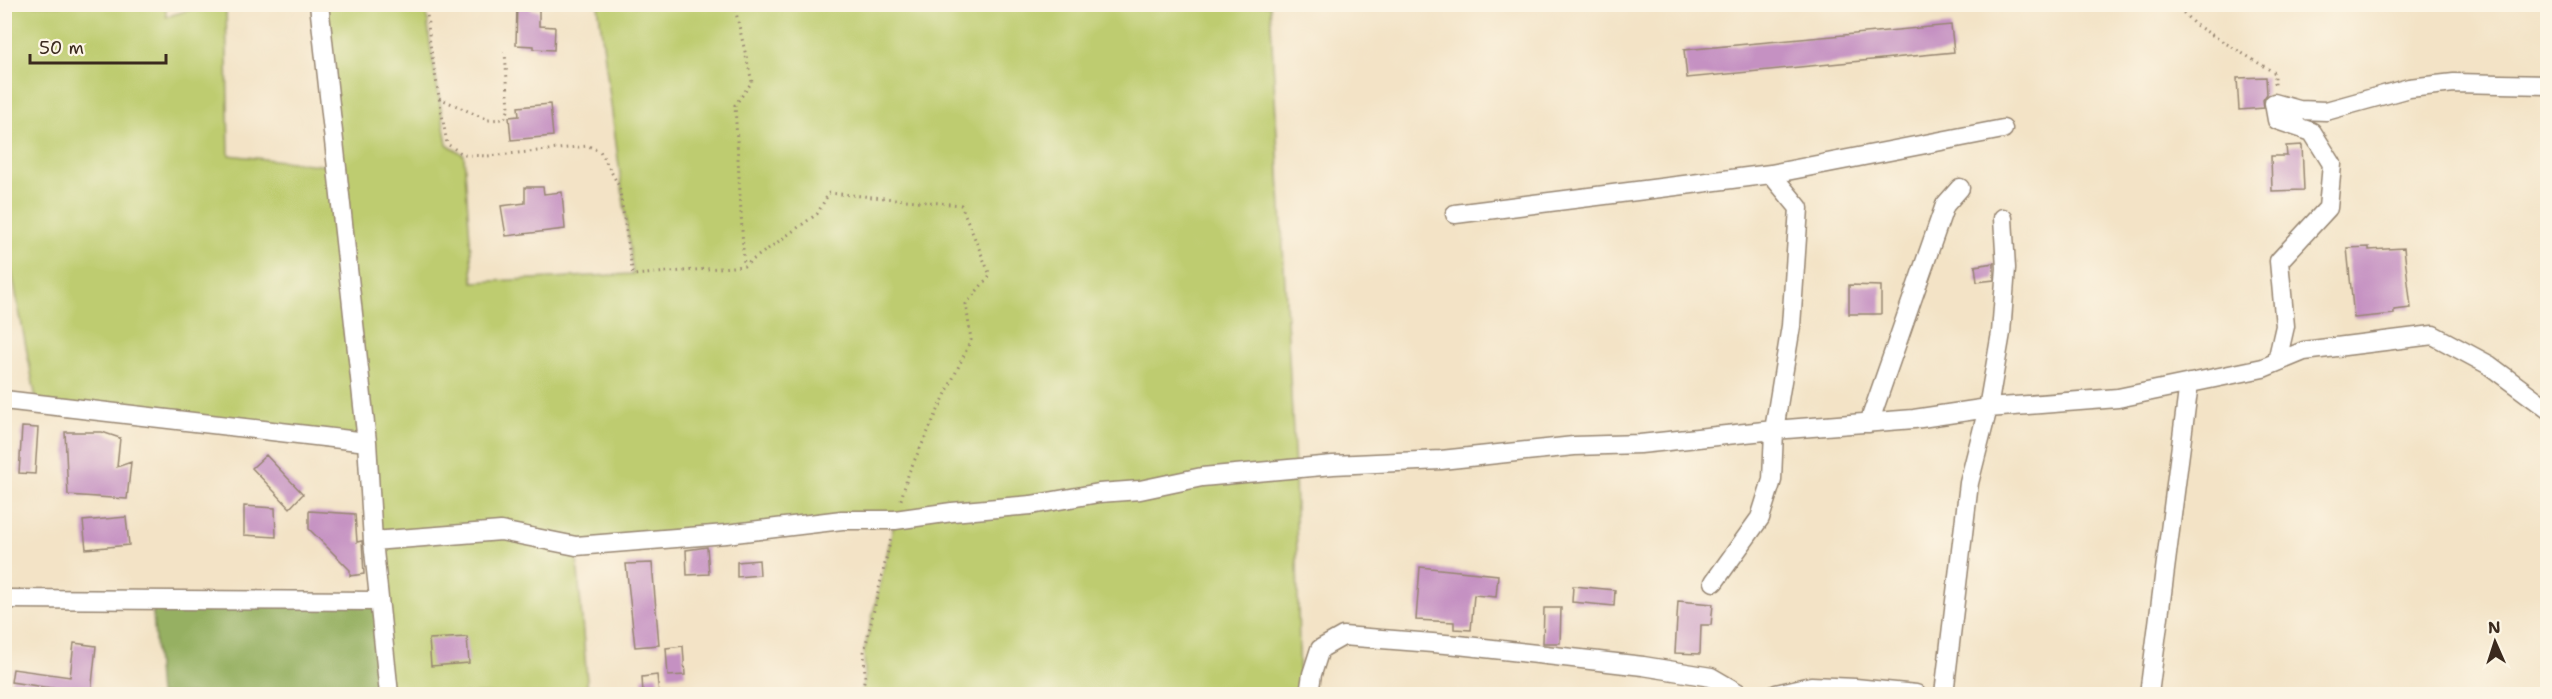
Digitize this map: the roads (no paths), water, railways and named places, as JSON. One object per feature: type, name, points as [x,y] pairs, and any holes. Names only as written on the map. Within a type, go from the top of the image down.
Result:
[{"type":"street","points":[[319,4],[367,442],[373,541],[389,694]]},
{"type":"street","points":[[2277,361],[2285,326],[2278,261],[2328,208],[2332,164],[2312,132],[2277,120],[2274,102],[2299,110],[2326,111],[2409,88],[2454,83],[2547,85]]},
{"type":"street","points":[[1455,214],[1771,174],[2003,129]]},
{"type":"street","points":[[1714,582],[1760,518],[1772,480],[1774,430],[1791,326],[1799,208],[1771,174]]},
{"type":"street","points":[[1869,423],[1945,205],[1960,188]]},
{"type":"street","points":[[1944,694],[1969,483],[1988,408],[2001,333],[2006,268],[2003,218]]},
{"type":"street","points":[[373,541],[501,531],[576,546],[726,534],[842,520],[895,520],[1031,505],[1099,493],[1140,490],[1202,477],[1333,465],[1441,460],[1574,446],[1640,444],[1914,419],[1988,408],[2118,398],[2263,368],[2304,351],[2433,335],[2489,365],[2547,409]]},
{"type":"street","points":[[2149,694],[2189,383]]},
{"type":"street","points":[[4,400],[367,442]]},
{"type":"street","points":[[4,598],[380,602]]},
{"type":"street","points":[[1309,694],[1312,674],[1320,649],[1343,636],[1458,645],[1643,666],[1711,676],[1740,694]]},
{"type":"street","points":[[1776,694],[1811,686],[1916,694]]}]
